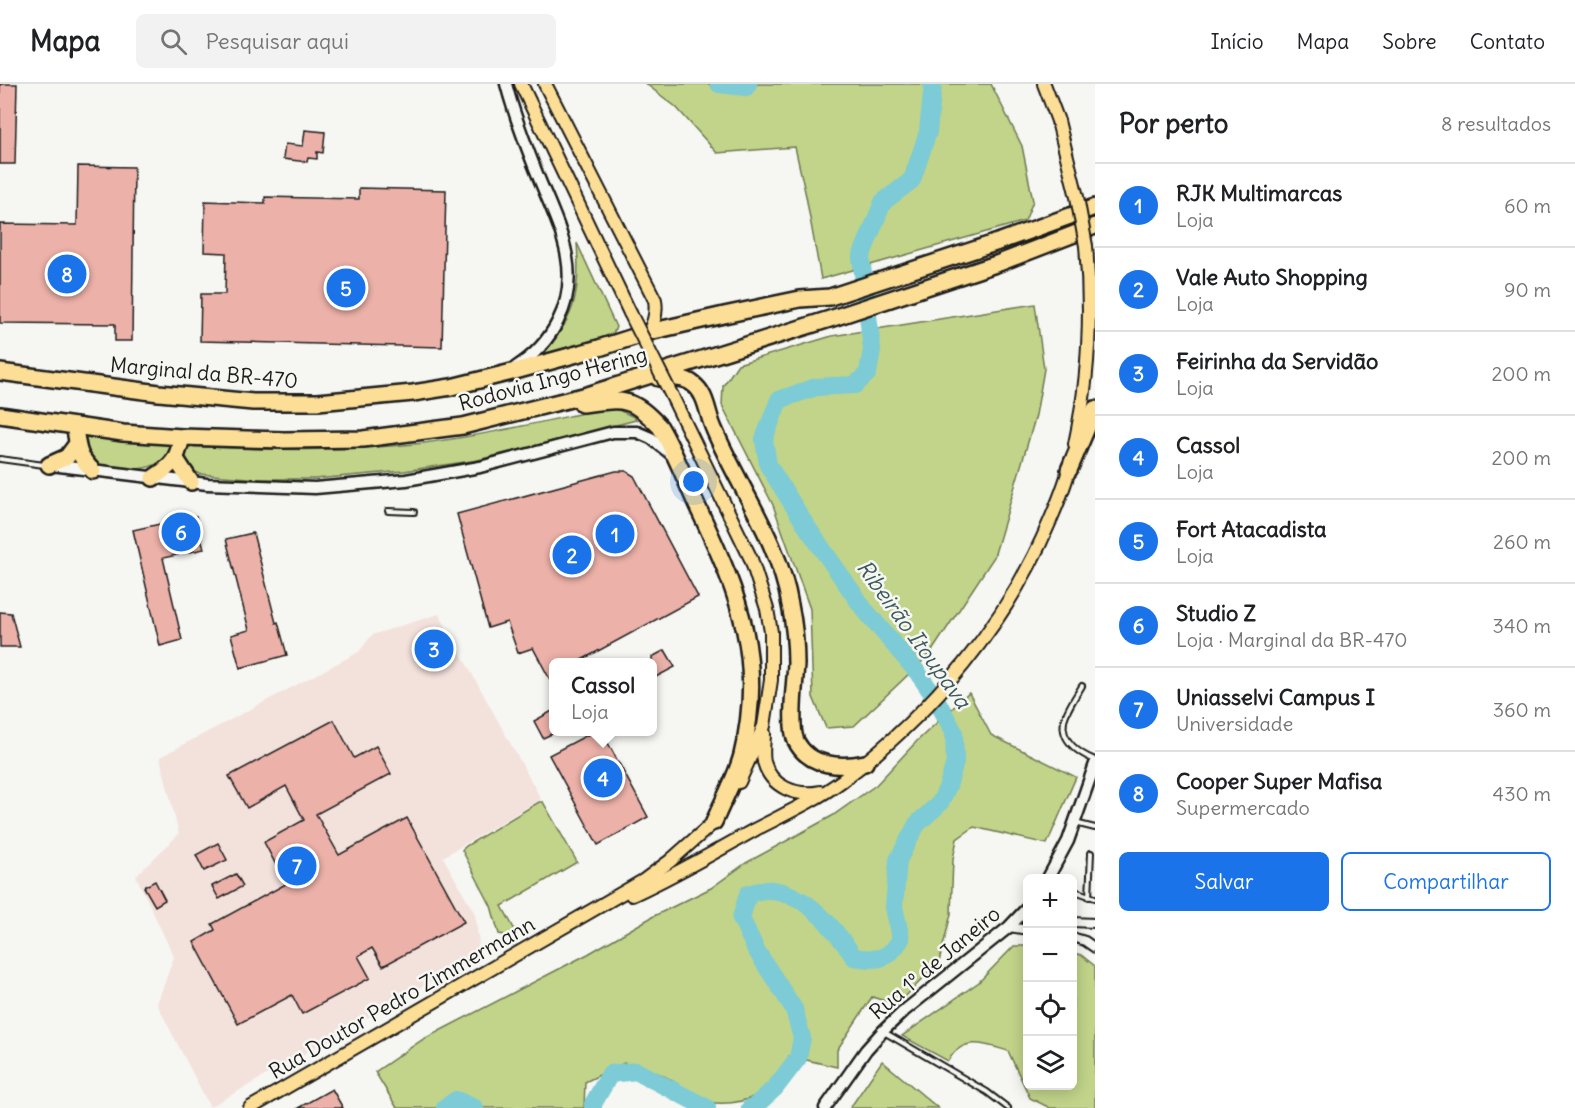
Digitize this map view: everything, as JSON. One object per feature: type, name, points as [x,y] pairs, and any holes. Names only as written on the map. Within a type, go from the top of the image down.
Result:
[{"type":"highway","name":"Marginal da BR-470","points":[[0,372],[159,393],[253,402],[318,402],[413,393],[451,387],[508,373],[649,332],[800,299],[830,297],[922,268],[1095,207]]},
{"type":"highway","name":"Rodovia Ingo Hering","points":[[0,415],[123,433],[284,440],[363,439],[463,426],[524,412],[637,380],[928,288],[1095,226]]},
{"type":"highway","points":[[637,380],[683,378],[693,383],[702,393],[713,428],[784,577],[790,604],[796,661],[793,725],[796,742],[803,750],[825,764],[838,766],[865,763]]},
{"type":"highway","points":[[524,412],[618,400],[631,402],[642,409],[660,427],[674,457],[726,570],[742,616],[748,645],[750,691],[742,756],[714,822]]},
{"type":"highway","points":[[1069,470],[1095,409]]},
{"type":"highway","points":[[74,426],[76,445],[81,458],[93,471]]},
{"type":"highway","points":[[153,478],[168,468],[176,459],[182,437]]},
{"type":"highway","points":[[49,465],[67,457],[76,445]]},
{"type":"highway","points":[[176,459],[191,482]]},
{"type":"main road","name":"Rua Doutor Pedro Zimmermann","points":[[250,1108],[643,881],[670,861],[714,822],[736,787],[764,726],[771,680],[771,633],[767,609],[751,560],[630,313],[522,84]]},
{"type":"main road","points":[[545,84],[656,300],[657,311],[649,332]]},
{"type":"main road","name":"Rua Doutor Pedro Zimmermann","points":[[573,921],[648,888],[829,789],[865,763],[917,717],[969,656],[1008,603],[1039,547],[1062,492],[1069,470],[1086,382],[1089,292],[1086,246],[1077,197],[1058,121],[1044,84]]},
{"type":"main road","points":[[764,726],[764,759],[768,772],[775,782],[792,792],[804,794],[829,789]]},
{"type":"street","points":[[506,84],[537,174],[562,235],[567,252],[569,278],[568,297],[550,338],[530,358],[508,373]]},
{"type":"street","points":[[49,465],[191,482],[257,487],[315,488],[406,480],[480,466],[627,430],[651,438],[674,457]]},
{"type":"street","points":[[1051,874],[1068,841],[1094,767]]},
{"type":"street","name":"Rua 1º de Janeiro","points":[[825,1108],[866,1050],[883,1031],[904,1011],[1023,915]]},
{"type":"street","points":[[1077,922],[1095,923]]},
{"type":"street","points":[[1009,927],[1023,929]]},
{"type":"street","points":[[1077,939],[1095,948]]},
{"type":"lane","points":[[0,459],[49,465]]},
{"type":"lane","points":[[388,511],[414,512]]},
{"type":"lane","points":[[1082,686],[1064,722],[1065,738],[1094,767]]},
{"type":"lane","points":[[1074,823],[1095,828]]},
{"type":"lane","points":[[1089,897],[1091,853]]},
{"type":"lane","points":[[1077,892],[1095,898]]},
{"type":"lane","points":[[883,1031],[987,1092],[1008,1108]]},
{"type":"shaded area","points":[[439,614],[541,799],[443,857],[475,914],[479,943],[473,958],[210,1107],[157,1004],[174,957],[136,876],[179,834],[160,757],[359,652],[372,635]]},
{"type":"green space","points":[[646,84],[991,84],[1022,146],[1033,201],[1025,221],[821,279],[795,147],[717,153],[676,107]]},
{"type":"green space","points":[[577,243],[616,327],[612,336],[538,360],[560,332],[572,307],[578,279]]},
{"type":"green space","points":[[1035,304],[1044,369],[1036,415],[994,557],[930,654],[854,726],[826,728],[813,697],[810,609],[773,505],[722,405],[723,386],[738,364],[832,336]]},
{"type":"green space","points":[[612,407],[636,420],[478,460],[404,471],[315,479],[260,479],[200,474],[189,469],[185,464],[186,446],[305,449],[394,446],[472,436]]},
{"type":"green space","points":[[84,437],[174,445],[167,455],[150,467],[128,469],[94,463],[86,448]]},
{"type":"green space","points":[[969,693],[991,735],[1076,777],[1047,844],[974,827],[957,839],[953,859],[951,914],[939,962],[897,1005],[872,997],[837,1050],[837,1067],[789,1056],[784,1069],[768,1088],[746,1100],[734,1102],[707,1102],[664,1076],[624,1063],[585,1082],[584,1108],[397,1108],[375,1072],[422,1040],[711,888],[746,863],[832,816],[876,785],[917,741]]},
{"type":"green space","points":[[539,802],[543,802],[577,862],[502,906],[517,934],[511,936],[499,934],[491,906],[462,850]]},
{"type":"green space","points":[[1014,946],[1023,946],[1023,1083],[1008,1051],[983,1044],[968,1045],[960,1047],[948,1061],[902,1036],[979,982]]},
{"type":"green space","points":[[1077,954],[1081,955],[1095,966],[1095,1108],[1050,1108],[1030,1098],[1026,1090],[1077,1090]]},
{"type":"green space","points":[[882,1061],[938,1108],[850,1108]]},
{"type":"building","points":[[0,84],[17,84],[15,164],[0,164]]},
{"type":"building","points":[[305,130],[325,132],[323,153],[317,152],[317,159],[308,158],[307,162],[283,159],[285,144],[303,146]]},
{"type":"building","points":[[78,166],[134,167],[132,341],[115,341],[115,324],[0,323],[0,224],[77,225]]},
{"type":"building","points":[[359,188],[446,190],[442,347],[200,341],[201,294],[225,294],[226,253],[204,252],[205,201],[265,203],[265,197],[359,199]]},
{"type":"building","points":[[616,471],[626,471],[634,476],[698,597],[585,658],[549,658],[549,678],[533,648],[518,653],[507,622],[488,628],[457,514]]},
{"type":"building","points":[[196,516],[204,549],[163,558],[182,640],[160,646],[133,530]]},
{"type":"building","points":[[253,533],[276,623],[278,622],[287,655],[240,668],[231,635],[249,630],[226,539]]},
{"type":"building","points":[[0,612],[11,613],[20,647],[0,647]]},
{"type":"building","points":[[665,650],[675,667],[657,676],[657,658],[652,657]]},
{"type":"building","points":[[549,713],[549,735],[543,738],[534,721]]},
{"type":"building","points":[[334,720],[354,758],[376,746],[391,774],[316,814],[339,855],[407,818],[464,922],[383,966],[372,948],[358,956],[370,978],[302,1014],[292,995],[238,1024],[194,942],[215,930],[212,924],[286,884],[264,842],[304,820],[286,786],[247,808],[229,776]]},
{"type":"building","points":[[585,736],[604,736],[648,817],[598,845],[549,755]]},
{"type":"building","points":[[218,843],[227,860],[204,871],[196,855]]},
{"type":"building","points":[[236,874],[243,886],[219,899],[212,886]]},
{"type":"building","points":[[155,881],[165,900],[155,906],[144,887]]},
{"type":"building","points":[[332,1089],[343,1108],[298,1108]]},
{"type":"waterway","name":"Ribeirão Itoupava","points":[[719,84],[746,87],[748,84]]},
{"type":"waterway","name":"Ribeirão Itoupava","points":[[750,1108],[775,1088],[798,1058],[802,1038],[794,1009],[756,950],[741,918],[748,894],[771,890],[797,898],[829,925],[854,957],[876,959],[887,955],[901,939],[894,907],[898,860],[917,824],[940,803],[955,762],[954,732],[936,699],[918,673],[864,609],[807,527],[768,465],[764,439],[779,400],[816,387],[855,385],[868,373],[872,349],[861,257],[883,202],[912,180],[928,132],[933,84]]},
{"type":"waterway","name":"Ribeirão Itoupava","points":[[593,1108],[610,1074],[636,1071],[707,1108]]},
{"type":"waterway","name":"Ribeirão Itoupava","points":[[445,1108],[456,1100],[475,1108]]},
{"type":"place","name":"Cooper Super Mafisa","points":[[67,274]]},
{"type":"place","name":"Fort Atacadista","points":[[346,288]]},
{"type":"place","name":"Studio Z","points":[[181,532]]},
{"type":"place","name":"RJK Multimarcas","points":[[615,534]]},
{"type":"place","name":"Vale Auto Shopping","points":[[572,555]]},
{"type":"place","name":"Feirinha da Servidão","points":[[434,649]]},
{"type":"place","name":"Cassol","points":[[603,778]]},
{"type":"place","name":"Uniasselvi Campus I","points":[[297,866]]}]
